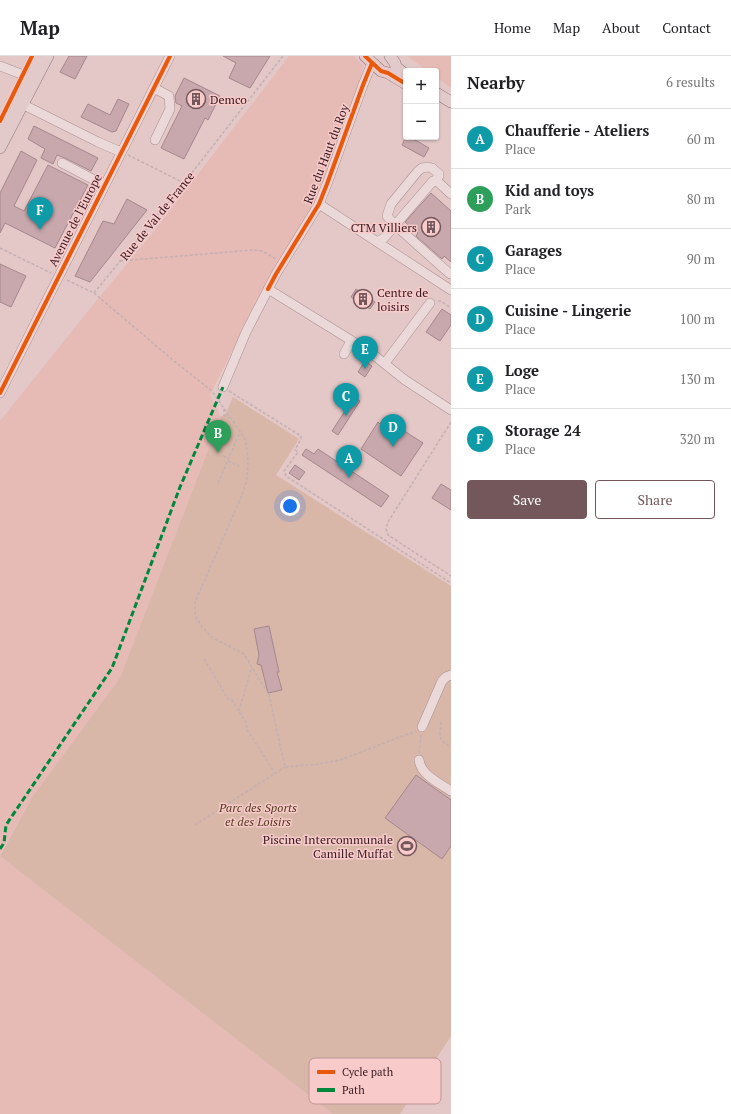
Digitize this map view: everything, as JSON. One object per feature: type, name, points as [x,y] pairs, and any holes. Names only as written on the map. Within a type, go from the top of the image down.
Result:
[{"type":"main road","points":[[0,130],[36,56]]},
{"type":"main road","points":[[0,148],[48,56]]},
{"type":"main road","points":[[390,56],[395,63],[392,70]]},
{"type":"main road","points":[[369,60],[381,71],[392,70],[403,74]]},
{"type":"main road","points":[[392,70],[403,81]]},
{"type":"main road","points":[[439,95],[451,102]]},
{"type":"main road","points":[[439,103],[451,110]]},
{"type":"street","name":"Avenue de l'Europe","points":[[0,393],[170,56]]},
{"type":"street","name":"Rue du Haut du Roy","points":[[223,387],[246,332],[268,289],[319,204],[363,85],[369,60]]},
{"type":"street","points":[[0,66],[28,78],[28,82],[22,97],[22,104],[121,152]]},
{"type":"street","points":[[154,88],[169,96],[170,109],[155,140]]},
{"type":"street","points":[[62,163],[104,185]]},
{"type":"street","points":[[377,242],[384,238],[395,225],[433,182],[439,176],[439,174],[432,168],[425,168],[418,171],[391,204],[387,216],[395,225],[450,274]]},
{"type":"street","points":[[435,181],[451,194]]},
{"type":"street","points":[[319,204],[451,290]]},
{"type":"street","points":[[268,289],[370,352],[405,380],[451,410]]},
{"type":"street","points":[[384,363],[430,302]]},
{"type":"street","points":[[344,354],[351,341]]},
{"type":"street","points":[[422,727],[442,681],[451,675]]},
{"type":"street","points":[[419,760],[420,766],[424,772],[451,791]]},
{"type":"path","points":[[121,152],[184,183]]},
{"type":"path","points":[[0,248],[94,293],[212,391],[244,437],[248,451],[247,478],[243,493],[195,602],[195,611],[202,627],[213,638],[244,654],[269,695],[285,767]]},
{"type":"path","points":[[120,261],[253,250],[262,251],[284,262]]},
{"type":"path","points":[[430,302],[441,301],[451,308]]},
{"type":"path","points":[[223,387],[301,436],[295,450],[298,452],[284,471],[286,476],[451,583]]},
{"type":"path","points":[[451,422],[388,522],[386,528],[388,535],[451,576]]},
{"type":"path","points":[[218,483],[240,432]]},
{"type":"path","points":[[223,456],[229,458]]},
{"type":"path","points":[[228,461],[239,466]]},
{"type":"path","points":[[204,659],[228,699],[232,700],[239,711],[246,724],[246,728],[275,773]]},
{"type":"path","points":[[239,711],[252,666]]},
{"type":"path","points":[[441,722],[440,735],[442,742],[451,747]]},
{"type":"path","points":[[195,825],[285,767],[340,760],[414,732],[422,727]]},
{"type":"path","points":[[419,760],[422,727]]},
{"type":"shaded area","points":[[289,56],[354,56],[363,66],[324,184],[311,210],[270,275],[210,395],[221,417],[120,678],[33,796],[0,854],[0,421],[151,235]]},
{"type":"shaded area","points":[[407,56],[451,56],[451,88],[439,79],[439,68],[424,68]]},
{"type":"shaded area","points":[[0,856],[309,1095],[309,1104],[320,1104],[333,1114],[0,1114]]},
{"type":"green space","name":"Parc des Sports et des Loisirs","points":[[233,397],[299,439],[276,475],[451,586],[451,1036],[437,1058],[309,1058],[309,1095],[0,856],[33,796],[120,678],[221,417],[226,413]]},
{"type":"green space","name":"Parc des Sports et des Loisirs","points":[[320,1104],[407,1104],[400,1114],[333,1114]]},
{"type":"building","points":[[69,56],[87,56],[75,79],[60,72]]},
{"type":"building","points":[[223,56],[270,56],[250,88],[229,78],[236,63]]},
{"type":"building","points":[[184,78],[220,96],[208,120],[205,118],[184,159],[161,148],[182,106],[176,103],[175,96]]},
{"type":"building","points":[[118,99],[129,104],[116,131],[112,132],[81,117],[88,104],[110,115]]},
{"type":"building","points":[[34,126],[98,158],[91,171],[57,155],[53,164],[41,158],[45,149],[28,139]]},
{"type":"building","points":[[404,140],[415,140],[429,148],[424,157],[402,145]]},
{"type":"building","points":[[21,151],[37,160],[14,206],[24,211],[48,165],[88,185],[55,248],[5,223],[0,233],[0,193]]},
{"type":"building","name":"CTM Villiers","points":[[431,193],[451,211],[451,262],[444,256],[442,259],[416,236],[418,233],[405,222]]},
{"type":"building","points":[[127,199],[147,210],[90,282],[75,276],[103,221],[114,224]]},
{"type":"building","points":[[0,264],[26,276],[11,307],[0,302]]},
{"type":"building","name":"Centre de loisirs","points":[[356,289],[375,302],[370,309],[351,297]]},
{"type":"building","points":[[442,309],[451,315],[451,325],[440,341],[426,332]]},
{"type":"building","points":[[365,361],[372,366],[365,377],[358,372]]},
{"type":"building","points":[[354,397],[360,401],[338,435],[332,431]]},
{"type":"building","points":[[384,418],[423,443],[401,476],[361,449],[378,422],[380,424]]},
{"type":"building","points":[[306,449],[314,454],[318,449],[389,496],[381,507],[302,455]]},
{"type":"building","points":[[295,465],[305,472],[299,480],[289,473]]},
{"type":"building","points":[[441,484],[451,490],[451,510],[432,498]]},
{"type":"building","points":[[269,626],[279,672],[277,672],[282,690],[268,693],[261,665],[257,664],[259,655],[254,629]]},
{"type":"building","points":[[416,775],[451,800],[451,846],[442,859],[385,818]]},
{"type":"marked path","points":[[0,849],[4,843],[6,825],[112,668],[180,487],[223,387]]},
{"type":"cycle path","points":[[0,121],[32,56]]},
{"type":"cycle path","points":[[0,393],[170,56]]},
{"type":"cycle path","points":[[365,56],[381,71],[388,73],[403,82]]},
{"type":"cycle path","points":[[268,289],[319,204],[372,63]]},
{"type":"place","name":"Demco","points":[[196,99]]},
{"type":"place","name":"CTM Villiers","points":[[431,227]]},
{"type":"place","name":"Storage 24","points":[[40,230]]},
{"type":"place","name":"Centre de loisirs","points":[[363,299]]},
{"type":"place","name":"Loge","points":[[365,369]]},
{"type":"place","name":"Garages","points":[[346,416]]},
{"type":"place","name":"Cuisine - Lingerie","points":[[393,447]]},
{"type":"place","name":"Kid and toys","points":[[218,453]]},
{"type":"place","name":"Chaufferie - Ateliers","points":[[349,478]]},
{"type":"place","name":"Piscine Intercommunale Camille Muffat","points":[[407,846]]}]
